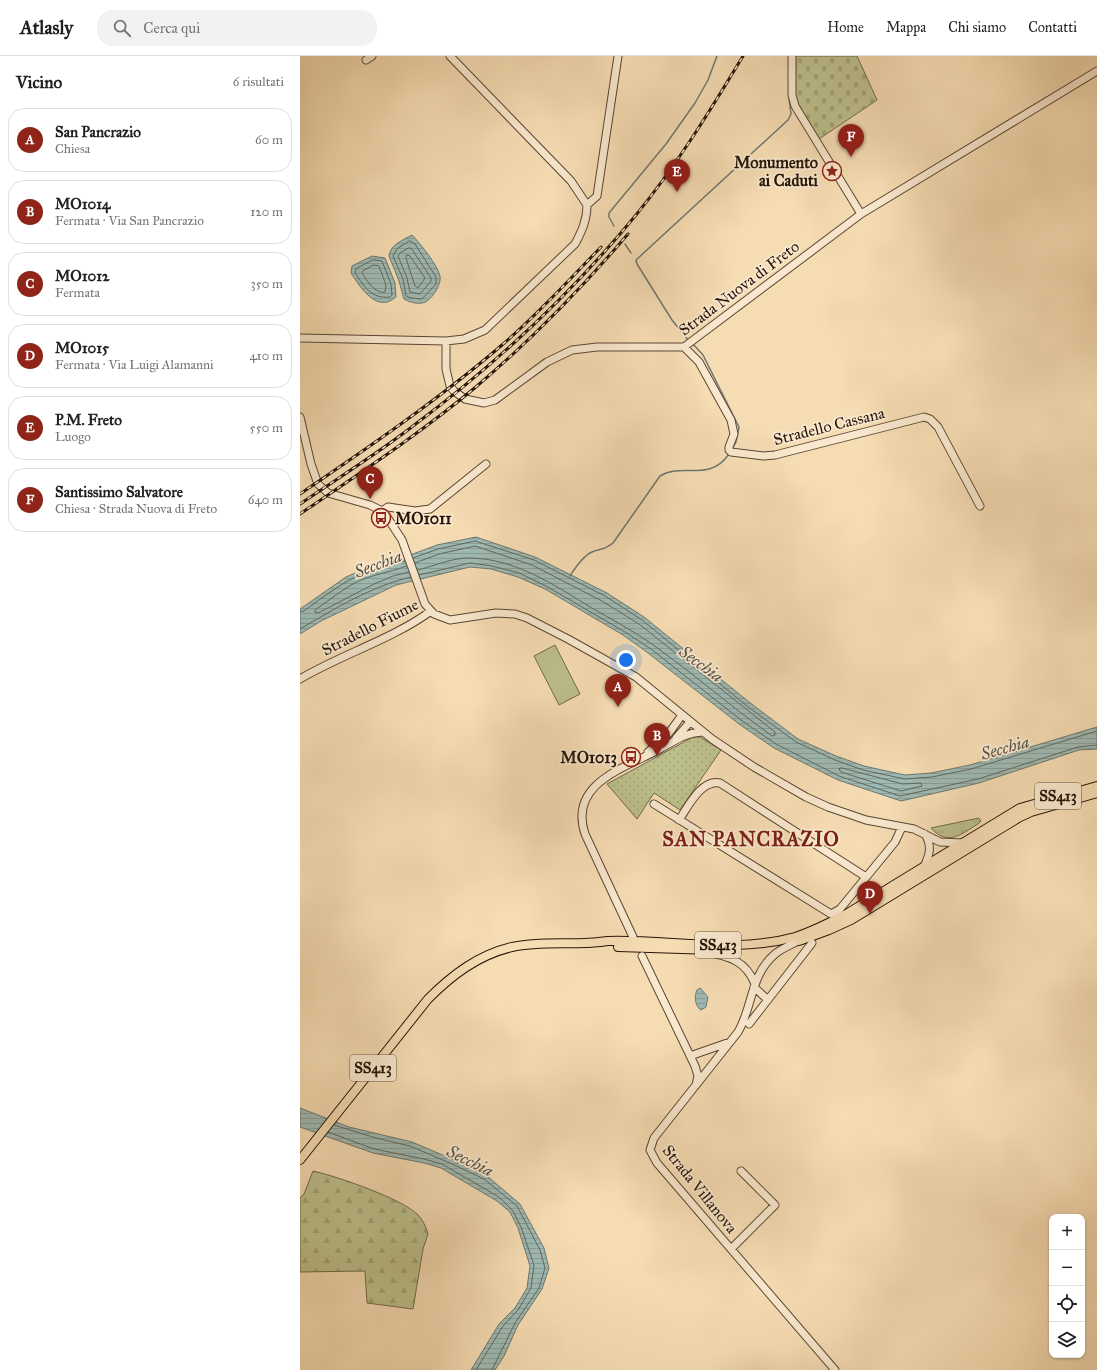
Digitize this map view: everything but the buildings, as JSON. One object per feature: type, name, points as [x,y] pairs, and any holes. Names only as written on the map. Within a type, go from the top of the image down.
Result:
[{"type":"main road","name":"SS413","points":[[300,1160],[428,999],[463,968],[489,955],[511,948],[534,944],[609,941],[730,945],[774,941],[795,936],[827,925],[1020,808],[1097,786]]},
{"type":"main road","name":"SS413","points":[[584,943],[608,946],[698,950],[751,948],[800,940],[829,930],[851,920],[1020,817],[1031,812],[1097,794]]},
{"type":"street","points":[[300,338],[446,341],[464,339],[485,330],[569,249],[583,230],[587,216],[587,205],[571,181],[450,56]]},
{"type":"street","points":[[587,205],[597,196],[618,56]]},
{"type":"street","points":[[792,56],[792,95],[795,106],[862,214]]},
{"type":"street","name":"Strada Nuova di Freto","points":[[446,341],[446,369],[450,386],[454,392],[465,399],[484,403],[495,400],[556,356],[572,350],[597,346],[684,347],[862,214],[1097,72]]},
{"type":"street","name":"Stradello Cassana","points":[[684,347],[700,362],[731,420],[734,434],[729,450],[732,452],[764,456],[775,455],[924,417],[930,419],[938,427],[980,506]]},
{"type":"street","points":[[300,418],[311,464],[322,489],[335,495],[370,505],[382,512],[391,521],[402,540],[423,598],[431,611],[441,618],[450,620],[496,613],[515,614],[527,618],[636,677],[702,732],[754,767],[828,807],[866,820],[914,829],[940,842],[963,843]]},
{"type":"street","points":[[382,512],[388,507],[415,510],[430,508],[486,464]]},
{"type":"street","name":"Stradello Fiume","points":[[300,679],[342,656],[411,626],[431,611]]},
{"type":"street","points":[[645,755],[668,733],[682,715]]},
{"type":"street","points":[[633,937],[585,834],[581,821],[584,802],[594,787],[610,775],[645,755],[660,750],[675,739],[690,722]]},
{"type":"street","points":[[675,739],[687,734],[702,732]]},
{"type":"street","points":[[679,820],[702,789],[711,782],[720,783],[866,877]]},
{"type":"street","points":[[654,804],[831,914],[838,912],[895,842],[902,827]]},
{"type":"street","points":[[924,867],[930,850],[930,843],[925,834]]},
{"type":"street","points":[[694,1089],[732,1041],[741,1027],[747,1014],[754,985],[759,973],[770,958],[780,950],[800,940]]},
{"type":"street","points":[[749,1024],[812,943]]},
{"type":"street","points":[[698,950],[725,955],[736,960],[748,970],[754,985],[768,1000]]},
{"type":"street","points":[[642,956],[690,1056],[698,1076],[694,1089]]},
{"type":"street","points":[[690,1056],[726,1045],[732,1041]]},
{"type":"street","name":"Strada Villanova","points":[[694,1089],[654,1138],[650,1150],[657,1162],[835,1370]]},
{"type":"street","name":"Strada Villanova","points":[[731,1249],[775,1205],[741,1171]]},
{"type":"green space","points":[[796,56],[857,56],[877,100],[819,139],[798,106],[795,96]]},
{"type":"green space","points":[[555,645],[580,694],[559,705],[534,656]]},
{"type":"green space","points":[[693,737],[700,737],[721,750],[680,810],[654,793],[637,819],[607,784]]},
{"type":"green space","points":[[979,818],[981,821],[978,824],[954,837],[943,837],[931,828]]},
{"type":"green space","points":[[313,1171],[384,1195],[410,1209],[421,1219],[428,1234],[423,1249],[413,1309],[367,1303],[365,1271],[300,1272],[300,1198],[304,1194]]},
{"type":"water","points":[[412,235],[424,249],[440,276],[438,288],[429,299],[422,303],[404,299],[399,281],[389,256],[394,246]]},
{"type":"water","points":[[372,256],[385,258],[395,283],[396,297],[389,301],[376,301],[370,297],[351,273],[352,266]]},
{"type":"water","name":"Secchia","points":[[476,537],[535,557],[607,593],[644,617],[749,702],[798,739],[836,756],[864,766],[905,775],[931,773],[970,765],[1097,727],[1097,749],[1079,750],[979,783],[901,801],[838,780],[774,748],[739,724],[623,635],[545,589],[518,577],[491,569],[470,567],[396,585],[321,621],[300,634],[300,609],[346,577],[367,568],[386,564],[437,545]]},
{"type":"water","points":[[700,988],[708,997],[706,1007],[701,1010],[696,1004],[695,998],[697,990]]},
{"type":"water","points":[[300,1108],[349,1127],[412,1142],[452,1159],[487,1176],[520,1204],[544,1248],[549,1268],[542,1289],[518,1325],[504,1356],[495,1370],[471,1370],[499,1324],[515,1308],[527,1288],[530,1266],[518,1228],[510,1212],[497,1201],[441,1168],[424,1163],[373,1153],[300,1127]]},
{"type":"waterway","points":[[614,226],[609,217],[609,213],[666,144],[695,103],[708,80],[717,56]]},
{"type":"waterway","points":[[789,84],[789,92]]},
{"type":"waterway","points":[[688,340],[672,320],[637,264],[636,260],[788,120],[791,114],[789,98]]},
{"type":"waterway","points":[[625,244],[631,253]]},
{"type":"waterway","points":[[692,343],[703,355],[739,427],[736,442],[732,449]]},
{"type":"waterway","points":[[570,576],[585,556],[613,543],[660,476],[669,472],[696,471],[713,468],[721,463],[729,454]]},
{"type":"railway","points":[[300,504],[386,446],[443,403],[531,327],[585,273],[636,215],[665,177],[692,138],[743,56]]},
{"type":"railway","points":[[300,514],[368,468],[477,386],[556,313],[628,234]]},
{"type":"railway","points":[[300,494],[352,459],[478,365],[528,322],[601,247]]},
{"type":"place","name":"Santissimo Salvatore","points":[[851,157]]},
{"type":"place","name":"Monumento ai Caduti","points":[[832,171]]},
{"type":"place","name":"P.M. Freto","points":[[677,192]]},
{"type":"place","name":"MO1012","points":[[370,499]]},
{"type":"place","name":"MO1011","points":[[381,518]]},
{"type":"place","name":"San Pancrazio","points":[[618,707]]},
{"type":"place","name":"MO1014","points":[[657,756]]},
{"type":"place","name":"MO1013","points":[[631,757]]},
{"type":"place","name":"MO1015","points":[[870,914]]},
{"type":"district","name":"SAN PANCRAZIO","points":[[751,839]]}]
